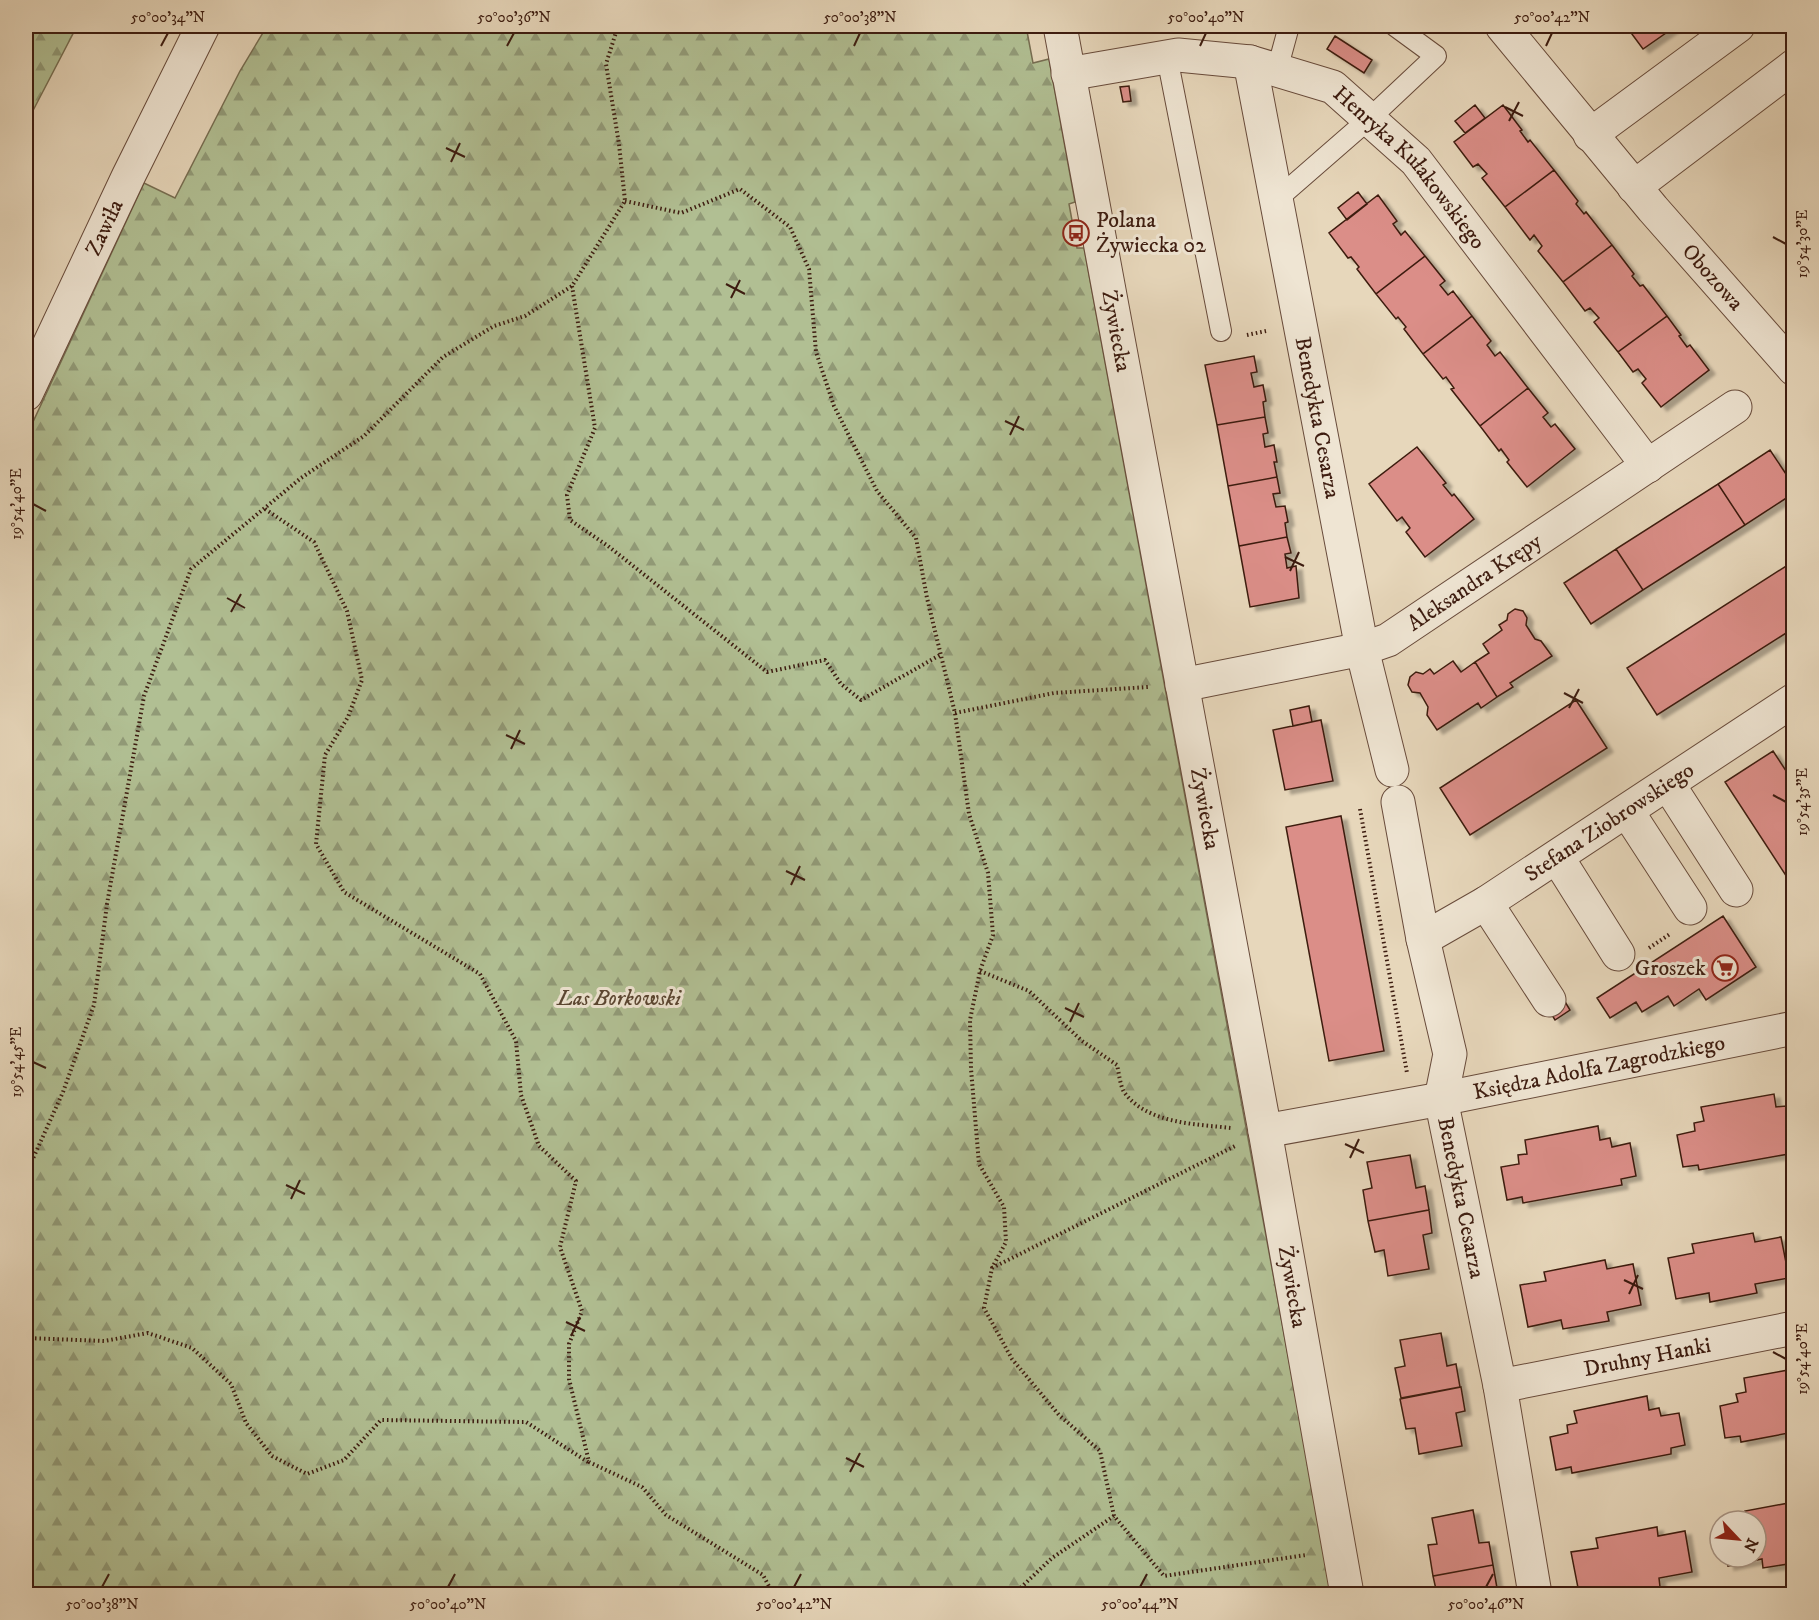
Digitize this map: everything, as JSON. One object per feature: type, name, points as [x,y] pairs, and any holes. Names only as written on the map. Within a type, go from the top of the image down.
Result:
[{"type":"street","name":"Zawiła","points":[[26,394],[128,177],[203,26]]},
{"type":"street","name":"Zawiła","points":[[186,61],[210,26]]},
{"type":"street","name":"Żywiecka","points":[[1060,26],[1265,1131],[1347,1594]]},
{"type":"street","name":"Obozowa","points":[[1502,26],[1634,187],[1794,369]]},
{"type":"street","points":[[1590,135],[1738,26]]},
{"type":"street","name":"Henryka Kułakowskiego","points":[[1068,74],[1178,55],[1263,66],[1333,87],[1416,161],[1648,466]]},
{"type":"street","name":"Benedykta Cesarza","points":[[1263,66],[1276,200],[1362,649],[1392,770]]},
{"type":"street","points":[[1634,187],[1794,66]]},
{"type":"street","name":"Aleksandra Krępy","points":[[1182,685],[1362,649],[1388,640],[1736,407]]},
{"type":"street","name":"Stefana Ziobrowskiego","points":[[1424,939],[1486,903],[1792,705]]},
{"type":"street","points":[[1668,784],[1736,890]]},
{"type":"street","name":"Benedykta Cesarza","points":[[1398,802],[1424,939],[1450,1054],[1441,1099],[1500,1386],[1535,1594]]},
{"type":"street","points":[[1627,811],[1690,908]]},
{"type":"street","points":[[1557,857],[1618,954]]},
{"type":"street","points":[[1486,903],[1550,1000]]},
{"type":"street","name":"Księdza Adolfa Zagrodzkiego","points":[[1265,1131],[1441,1099],[1794,1028]]},
{"type":"street","name":"Druhny Hanki","points":[[1500,1386],[1794,1328]]},
{"type":"lane","points":[[1263,66],[1289,26]]},
{"type":"lane","points":[[1276,200],[1369,119],[1436,56],[1395,26]]},
{"type":"lane","points":[[1167,57],[1221,331]]},
{"type":"path","points":[[26,1174],[63,1092],[94,1005],[107,904],[144,696],[191,569],[301,478],[364,436],[443,357],[494,326],[525,316],[572,286],[625,201],[619,144],[606,64],[618,26]]},
{"type":"path","points":[[625,201],[681,213],[740,189],[790,227],[809,269],[816,352],[834,406],[877,491],[916,538],[940,655],[955,713],[969,814],[988,873],[993,935],[980,971],[970,1020],[971,1069],[980,1164],[1004,1207],[1006,1242],[992,1269],[984,1308],[1012,1359],[1059,1415],[1100,1451],[1114,1516],[1164,1576],[1339,1551]]},
{"type":"path","points":[[572,286],[595,428],[567,495],[570,520],[608,546],[767,672],[825,660],[841,684],[861,700],[940,655]]},
{"type":"path","points":[[1221,331],[1226,339],[1300,325]]},
{"type":"path","points":[[265,509],[315,542],[347,611],[362,680],[348,717],[325,755],[316,844],[344,892],[480,974],[516,1041],[521,1095],[539,1146],[576,1181],[560,1247],[582,1311],[568,1344],[569,1379],[589,1462]]},
{"type":"path","points":[[955,713],[1054,693],[1182,685]]},
{"type":"path","points":[[1360,809],[1409,1082]]},
{"type":"path","points":[[980,971],[1029,991],[1082,1041],[1117,1065],[1123,1091],[1145,1112],[1190,1124],[1265,1131]]},
{"type":"path","points":[[992,1269],[1265,1131]]},
{"type":"path","points":[[26,1338],[104,1341],[148,1333],[192,1348],[231,1384],[246,1423],[272,1456],[307,1474],[344,1460],[381,1420],[526,1422],[589,1462],[642,1487],[666,1515],[764,1575],[773,1594]]},
{"type":"path","points":[[1014,1594],[1052,1558],[1114,1516]]},
{"type":"green space","points":[[26,26],[77,26],[26,124]]},
{"type":"green space","name":"Las Borkowski","points":[[267,26],[1026,26],[1033,63],[1049,59],[1075,202],[1069,204],[1077,248],[1084,248],[1332,1594],[26,1594],[26,437],[144,183],[175,198],[240,71]]},
{"type":"building","points":[[1626,26],[1676,26],[1643,49]]},
{"type":"building","points":[[1335,36],[1372,60],[1364,73],[1327,49]]},
{"type":"building","points":[[1129,86],[1131,101],[1123,102],[1120,87]]},
{"type":"building","points":[[1475,105],[1485,118],[1465,133],[1455,121]]},
{"type":"building","points":[[1503,105],[1528,142],[1530,140],[1554,170],[1505,207],[1482,178],[1487,174],[1478,164],[1473,167],[1454,142]]},
{"type":"building","points":[[1554,170],[1578,201],[1576,204],[1584,214],[1586,212],[1612,245],[1563,282],[1538,251],[1542,246],[1534,235],[1530,240],[1505,207]]},
{"type":"building","points":[[1358,192],[1367,204],[1347,220],[1338,208]]},
{"type":"building","points":[[1378,195],[1397,221],[1393,224],[1401,235],[1405,231],[1425,256],[1376,294],[1357,269],[1359,267],[1351,257],[1348,258],[1329,233]]},
{"type":"building","points":[[1612,245],[1634,274],[1632,276],[1640,286],[1643,285],[1667,316],[1618,352],[1594,322],[1599,318],[1590,308],[1585,311],[1563,282]]},
{"type":"building","points":[[1425,256],[1445,281],[1440,285],[1448,295],[1453,291],[1472,316],[1423,354],[1404,329],[1406,327],[1398,317],[1396,319],[1376,294]]},
{"type":"building","points":[[1472,316],[1491,341],[1487,345],[1495,356],[1500,352],[1528,388],[1480,426],[1451,389],[1454,388],[1446,377],[1443,379],[1423,354]]},
{"type":"building","points":[[1667,316],[1687,347],[1690,345],[1709,370],[1661,407],[1642,383],[1646,379],[1638,369],[1633,372],[1618,352]]},
{"type":"building","points":[[1254,356],[1257,372],[1251,373],[1254,387],[1263,385],[1266,401],[1263,402],[1265,417],[1217,425],[1205,365]]},
{"type":"building","points":[[1528,388],[1548,413],[1543,417],[1551,427],[1555,424],[1575,449],[1527,487],[1507,462],[1509,460],[1501,449],[1499,451],[1480,426]]},
{"type":"building","points":[[1265,417],[1268,433],[1263,434],[1265,447],[1274,445],[1277,477],[1228,486],[1217,425]]},
{"type":"building","points":[[1417,447],[1446,483],[1443,485],[1452,496],[1454,494],[1474,519],[1425,557],[1406,532],[1410,528],[1402,517],[1397,521],[1369,484]]},
{"type":"building","points":[[1770,450],[1794,486],[1794,493],[1745,525],[1718,484]]},
{"type":"building","points":[[1277,477],[1280,493],[1273,494],[1276,507],[1285,506],[1288,522],[1285,523],[1287,537],[1239,546],[1228,486]]},
{"type":"building","points":[[1718,484],[1745,525],[1643,590],[1616,549]]},
{"type":"building","points":[[1287,537],[1291,553],[1285,554],[1287,568],[1296,566],[1299,598],[1250,607],[1239,546]]},
{"type":"building","points":[[1616,549],[1643,590],[1591,624],[1564,583]]},
{"type":"building","points":[[1794,561],[1794,628],[1657,715],[1627,668]]},
{"type":"building","points":[[1515,609],[1523,611],[1527,618],[1526,625],[1535,639],[1541,641],[1552,656],[1510,683],[1513,687],[1497,697],[1475,662],[1489,653],[1483,644],[1502,630],[1499,625],[1507,620],[1508,614]]},
{"type":"building","points":[[1453,661],[1461,672],[1475,662],[1497,697],[1481,708],[1478,703],[1437,730],[1427,715],[1428,707],[1420,693],[1412,692],[1408,685],[1410,677],[1416,672],[1423,674],[1430,669],[1434,674]]},
{"type":"building","points":[[1576,700],[1607,748],[1470,835],[1440,788]]},
{"type":"building","points":[[1309,706],[1312,722],[1293,726],[1290,710]]},
{"type":"building","points":[[1321,720],[1333,781],[1285,790],[1273,730]]},
{"type":"building","points":[[1773,751],[1794,783],[1794,888],[1725,782]]},
{"type":"building","points":[[1341,816],[1384,1051],[1329,1061],[1286,827]]},
{"type":"building","points":[[1723,916],[1756,967],[1706,1000],[1699,989],[1674,1006],[1668,996],[1642,1012],[1636,1002],[1610,1018],[1597,998]]},
{"type":"building","points":[[1564,1000],[1570,1010],[1555,1020],[1549,1010]]},
{"type":"building","points":[[1774,1094],[1776,1107],[1786,1106],[1788,1114],[1794,1113],[1794,1153],[1699,1170],[1698,1165],[1683,1167],[1677,1135],[1695,1131],[1694,1123],[1704,1121],[1701,1107]]},
{"type":"building","points":[[1598,1126],[1600,1140],[1610,1138],[1612,1147],[1630,1143],[1636,1176],[1621,1179],[1622,1185],[1523,1203],[1522,1197],[1507,1200],[1501,1167],[1519,1164],[1518,1155],[1527,1154],[1525,1140]]},
{"type":"building","points":[[1410,1155],[1416,1188],[1425,1186],[1429,1210],[1368,1221],[1363,1190],[1372,1188],[1367,1162]]},
{"type":"building","points":[[1429,1210],[1432,1233],[1423,1235],[1429,1269],[1388,1276],[1384,1250],[1375,1252],[1368,1221]]},
{"type":"building","points":[[1753,1233],[1755,1242],[1781,1237],[1789,1278],[1755,1284],[1757,1293],[1710,1302],[1709,1293],[1676,1299],[1668,1258],[1694,1253],[1692,1244]]},
{"type":"building","points":[[1605,1260],[1607,1269],[1633,1264],[1641,1305],[1607,1312],[1609,1321],[1563,1329],[1561,1320],[1528,1327],[1520,1285],[1546,1281],[1544,1272]]},
{"type":"building","points":[[1441,1333],[1447,1366],[1456,1364],[1460,1387],[1401,1398],[1395,1368],[1405,1366],[1400,1340]]},
{"type":"building","points":[[1794,1369],[1794,1432],[1741,1442],[1740,1436],[1725,1438],[1720,1406],[1738,1402],[1736,1394],[1746,1392],[1744,1378]]},
{"type":"building","points":[[1461,1387],[1465,1411],[1456,1413],[1462,1446],[1419,1454],[1415,1428],[1406,1429],[1400,1399]]},
{"type":"building","points":[[1647,1396],[1649,1410],[1659,1408],[1661,1416],[1679,1413],[1685,1445],[1671,1448],[1671,1454],[1572,1473],[1571,1467],[1556,1470],[1550,1437],[1568,1433],[1567,1425],[1577,1423],[1574,1411]]},
{"type":"building","points":[[1794,1502],[1794,1563],[1768,1567],[1768,1509],[1756,1509]]},
{"type":"building","points":[[1473,1510],[1479,1543],[1489,1542],[1493,1565],[1433,1576],[1428,1545],[1437,1544],[1432,1518]]},
{"type":"building","points":[[1657,1527],[1658,1536],[1685,1531],[1692,1572],[1659,1578],[1660,1587],[1622,1594],[1614,1594],[1613,1587],[1579,1593],[1571,1552],[1598,1548],[1596,1538]]},
{"type":"building","points":[[1493,1565],[1497,1588],[1489,1590],[1490,1594],[1437,1594],[1433,1576]]},
{"type":"place","name":"Polana Żywiecka 02","points":[[1076,233]]},
{"type":"place","name":"Groszek","points":[[1725,968]]}]
